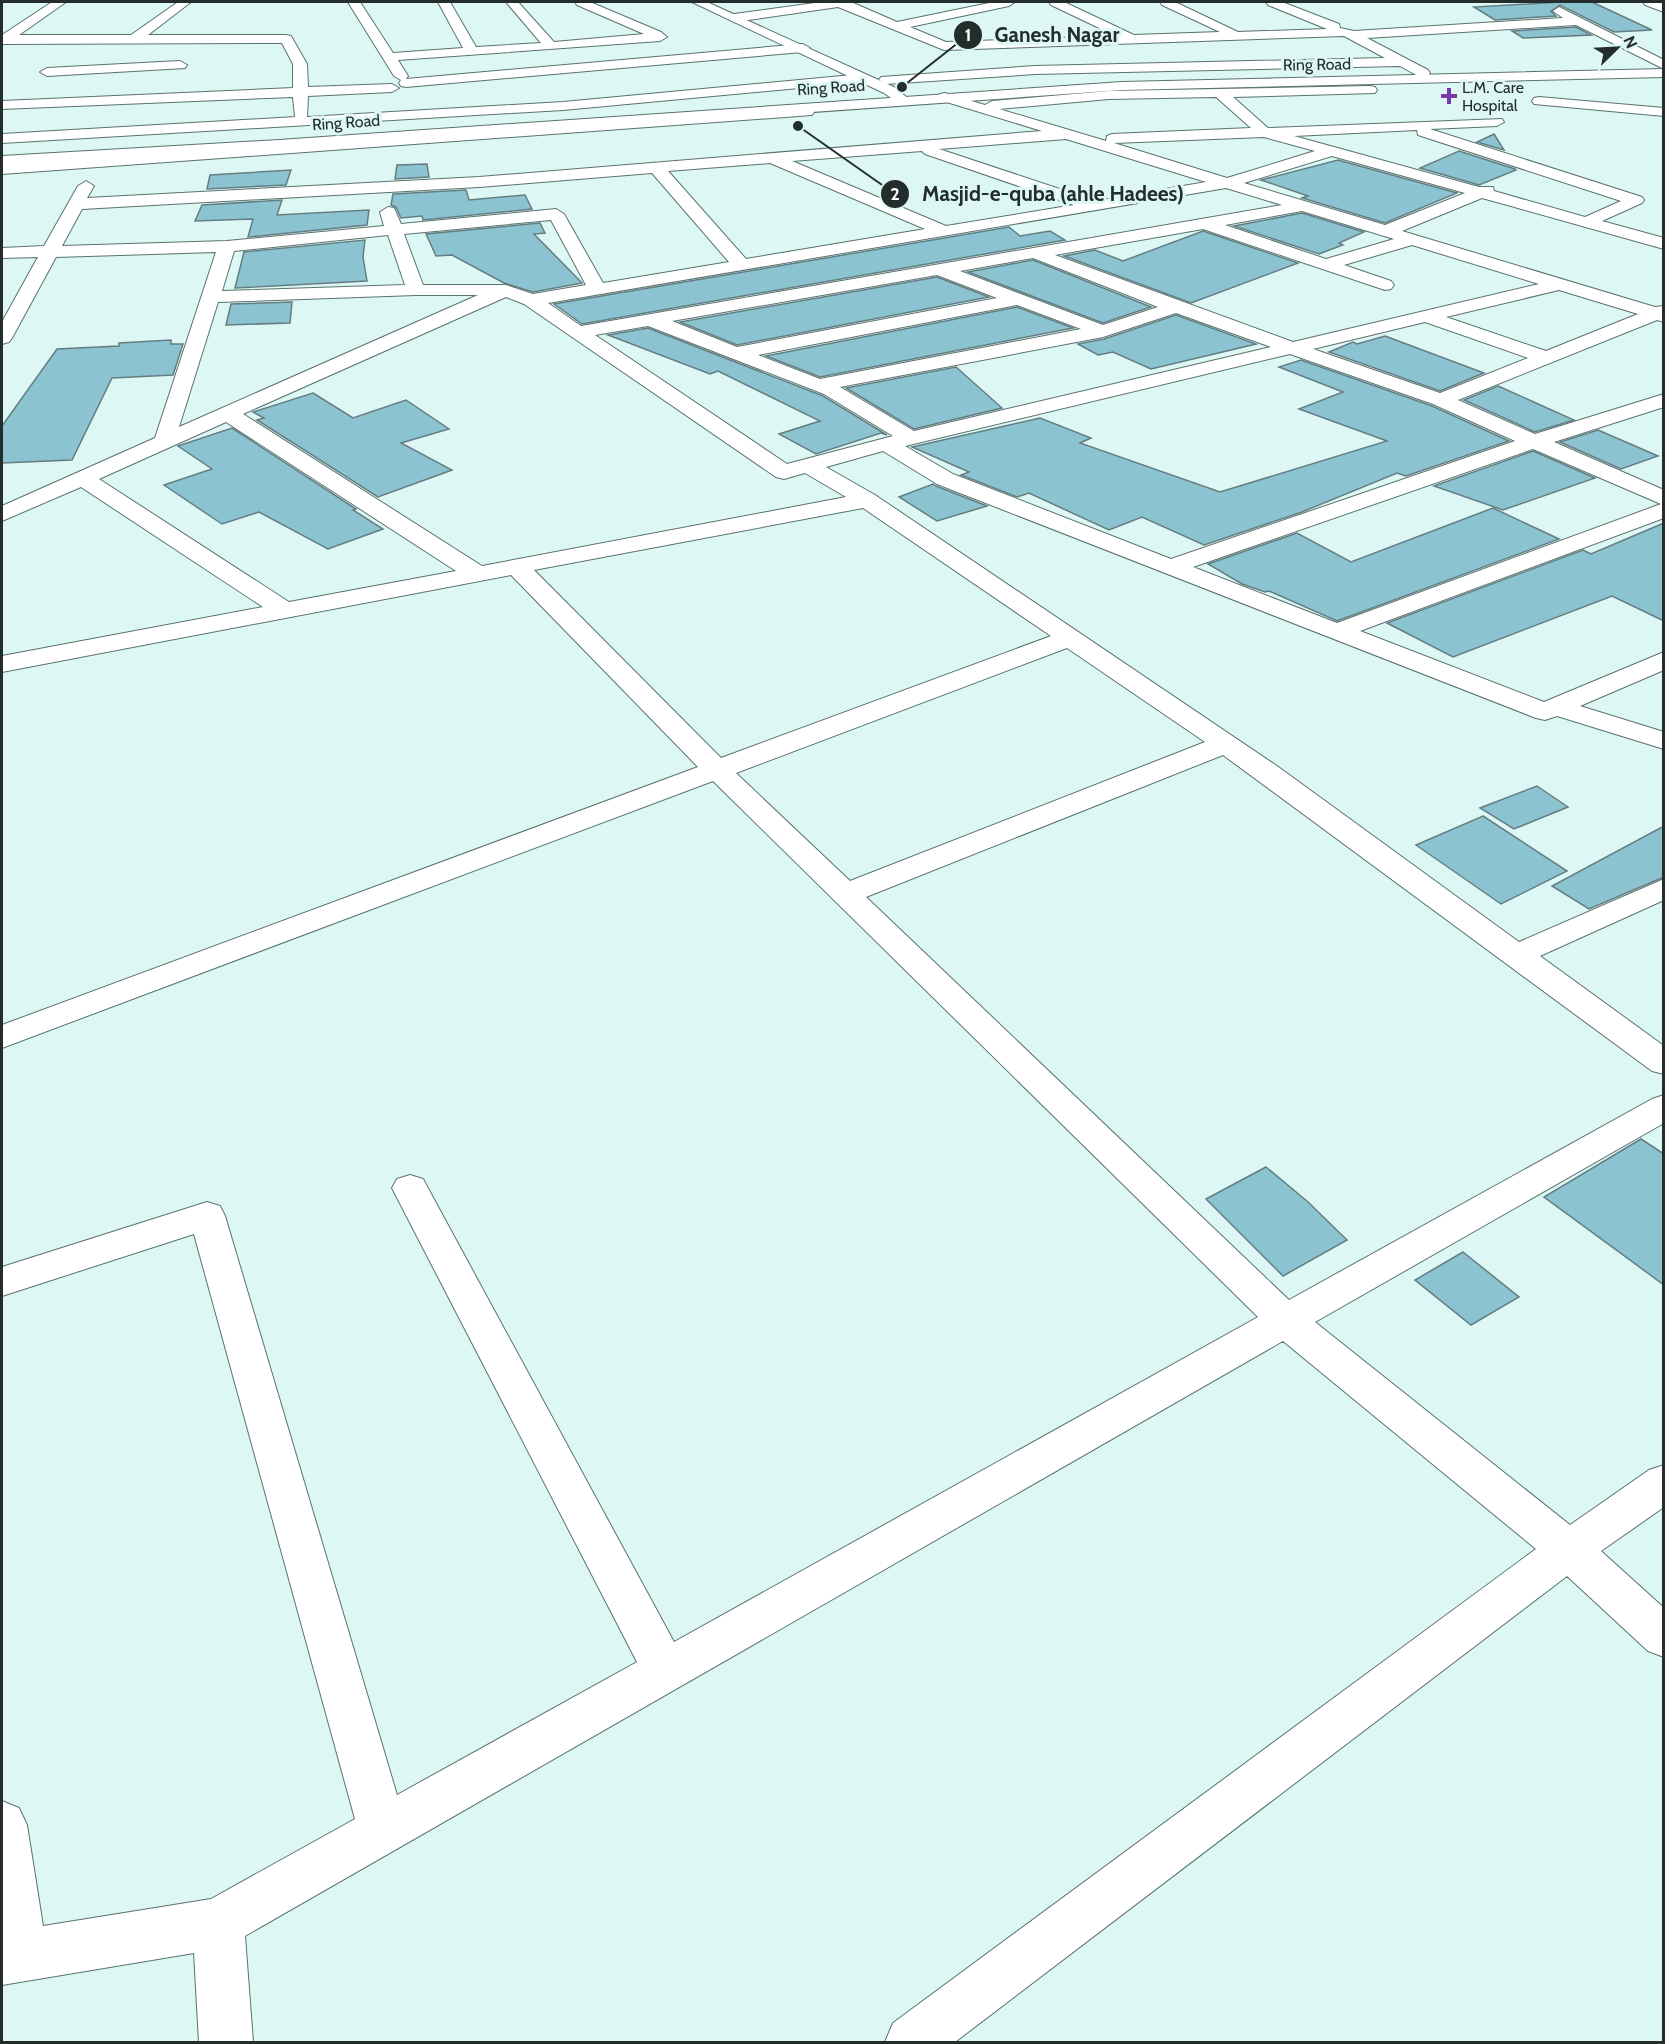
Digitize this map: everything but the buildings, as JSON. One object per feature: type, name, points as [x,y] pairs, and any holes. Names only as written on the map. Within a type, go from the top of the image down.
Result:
[{"type":"main road","points":[[3,40],[60,2]]},
{"type":"main road","points":[[135,38],[185,2]]},
{"type":"main road","points":[[354,2],[389,57],[399,86],[406,122]]},
{"type":"main road","points":[[444,2],[471,51]]},
{"type":"main road","points":[[512,2],[551,46]]},
{"type":"main road","points":[[581,2],[704,56]]},
{"type":"main road","points":[[698,2],[906,96]]},
{"type":"main road","points":[[718,2],[896,84],[906,96]]},
{"type":"main road","points":[[839,2],[944,46],[1350,33],[1578,21]]},
{"type":"main road","points":[[734,18],[845,2]]},
{"type":"main road","points":[[896,26],[1009,2]]},
{"type":"main road","points":[[1055,2],[1135,39]]},
{"type":"main road","points":[[1166,2],[1238,36]]},
{"type":"main road","points":[[1272,2],[1350,33],[1423,73]]},
{"type":"main road","points":[[1649,2],[1664,8]]},
{"type":"main road","points":[[1544,3],[1664,65]]},
{"type":"main road","points":[[2,24],[27,25]]},
{"type":"main road","points":[[179,81],[181,38]]},
{"type":"main road","points":[[95,39],[43,75],[179,81],[302,92],[399,86],[803,48]]},
{"type":"main road","points":[[3,40],[286,39],[300,64],[301,122]]},
{"type":"main road","points":[[389,57],[669,41]]},
{"type":"main road","points":[[886,80],[1035,70],[1402,62]]},
{"type":"main road","name":"Ring Road","points":[[2,152],[406,122],[906,96],[1107,78],[1423,73],[1664,65]]},
{"type":"main road","name":"Ring Road","points":[[906,96],[945,97],[1122,86],[1664,73]]},
{"type":"main road","points":[[2,139],[301,122],[406,122],[863,78]]},
{"type":"main road","points":[[2,105],[179,81]]},
{"type":"main road","points":[[975,106],[1078,96],[1370,90]]},
{"type":"main road","points":[[2,105],[20,92]]},
{"type":"main road","points":[[1220,93],[1264,132],[1663,243]]},
{"type":"main road","points":[[2,169],[100,160],[869,107],[897,103],[906,96]]},
{"type":"main road","points":[[945,97],[1661,313]]},
{"type":"main road","points":[[1539,101],[1664,112]]},
{"type":"main road","points":[[671,120],[713,163]]},
{"type":"main road","points":[[1404,126],[1636,200],[1587,222]]},
{"type":"main road","points":[[1088,140],[1404,126],[1494,128],[1441,153]]},
{"type":"main road","points":[[76,204],[534,178],[1067,134]]},
{"type":"main road","points":[[917,146],[1096,206]]},
{"type":"main road","points":[[531,300],[1226,183],[1332,151]]},
{"type":"main road","points":[[772,158],[945,232]]},
{"type":"main road","points":[[2,161],[100,160]]},
{"type":"main road","points":[[2,338],[100,160]]},
{"type":"main road","points":[[1399,170],[1420,162]]},
{"type":"main road","points":[[656,168],[742,265]]},
{"type":"main road","points":[[1520,177],[1540,169]]},
{"type":"main road","points":[[534,178],[597,289]]},
{"type":"main road","points":[[1386,231],[1501,185]]},
{"type":"main road","points":[[378,188],[416,290]]},
{"type":"main road","points":[[578,332],[1304,206]]},
{"type":"main road","points":[[2,253],[227,246],[555,214]]},
{"type":"main road","points":[[1204,224],[1385,285]]},
{"type":"main road","points":[[1325,265],[1414,240]]},
{"type":"main road","points":[[165,442],[227,246]]},
{"type":"main road","points":[[1035,254],[1176,307],[1440,400],[1664,498]]},
{"type":"main road","points":[[942,270],[1103,331]]},
{"type":"main road","points":[[211,297],[416,290],[506,290],[531,300],[784,472],[886,444],[1560,284]]},
{"type":"main road","points":[[2,514],[506,290]]},
{"type":"main road","points":[[735,352],[1019,299]]},
{"type":"main road","points":[[819,385],[1103,331],[1176,307]]},
{"type":"main road","points":[[1440,400],[1661,313]]},
{"type":"main road","points":[[1426,316],[1546,357]]},
{"type":"main road","points":[[650,320],[819,385],[912,438]]},
{"type":"main road","points":[[1170,567],[1535,441],[1664,400]]},
{"type":"main road","points":[[228,414],[478,574]]},
{"type":"main road","points":[[886,444],[945,479],[1545,712],[1664,660]]},
{"type":"main road","points":[[808,466],[867,500],[1226,744],[1664,1063]]},
{"type":"main road","points":[[82,478],[284,610]]},
{"type":"main road","points":[[2,664],[867,500]]},
{"type":"main road","points":[[1338,632],[1664,510]]},
{"type":"main road","points":[[516,566],[717,770],[1285,1320],[1569,1550],[1664,1637]]},
{"type":"main road","points":[[2,1037],[1070,638]]},
{"type":"main road","points":[[1555,707],[1664,741]]},
{"type":"main road","points":[[845,894],[1226,744]]},
{"type":"main road","points":[[1516,955],[1664,888]]},
{"type":"main road","points":[[2,1825],[12,1958],[218,1923],[1664,1107]]},
{"type":"main road","points":[[410,1188],[665,1670]]},
{"type":"main road","points":[[2,1281],[207,1216],[383,1830]]},
{"type":"main road","points":[[912,2043],[1569,1550],[1664,1483]]},
{"type":"main road","points":[[218,1923],[226,2043]]},
{"type":"place","name":"Ganesh Nagar","points":[[902,87]]},
{"type":"place","name":"L.M. Care Hospital","points":[[1449,96]]},
{"type":"place","name":"Masjid-e-quba (ahle Hadees)","points":[[798,126]]}]
